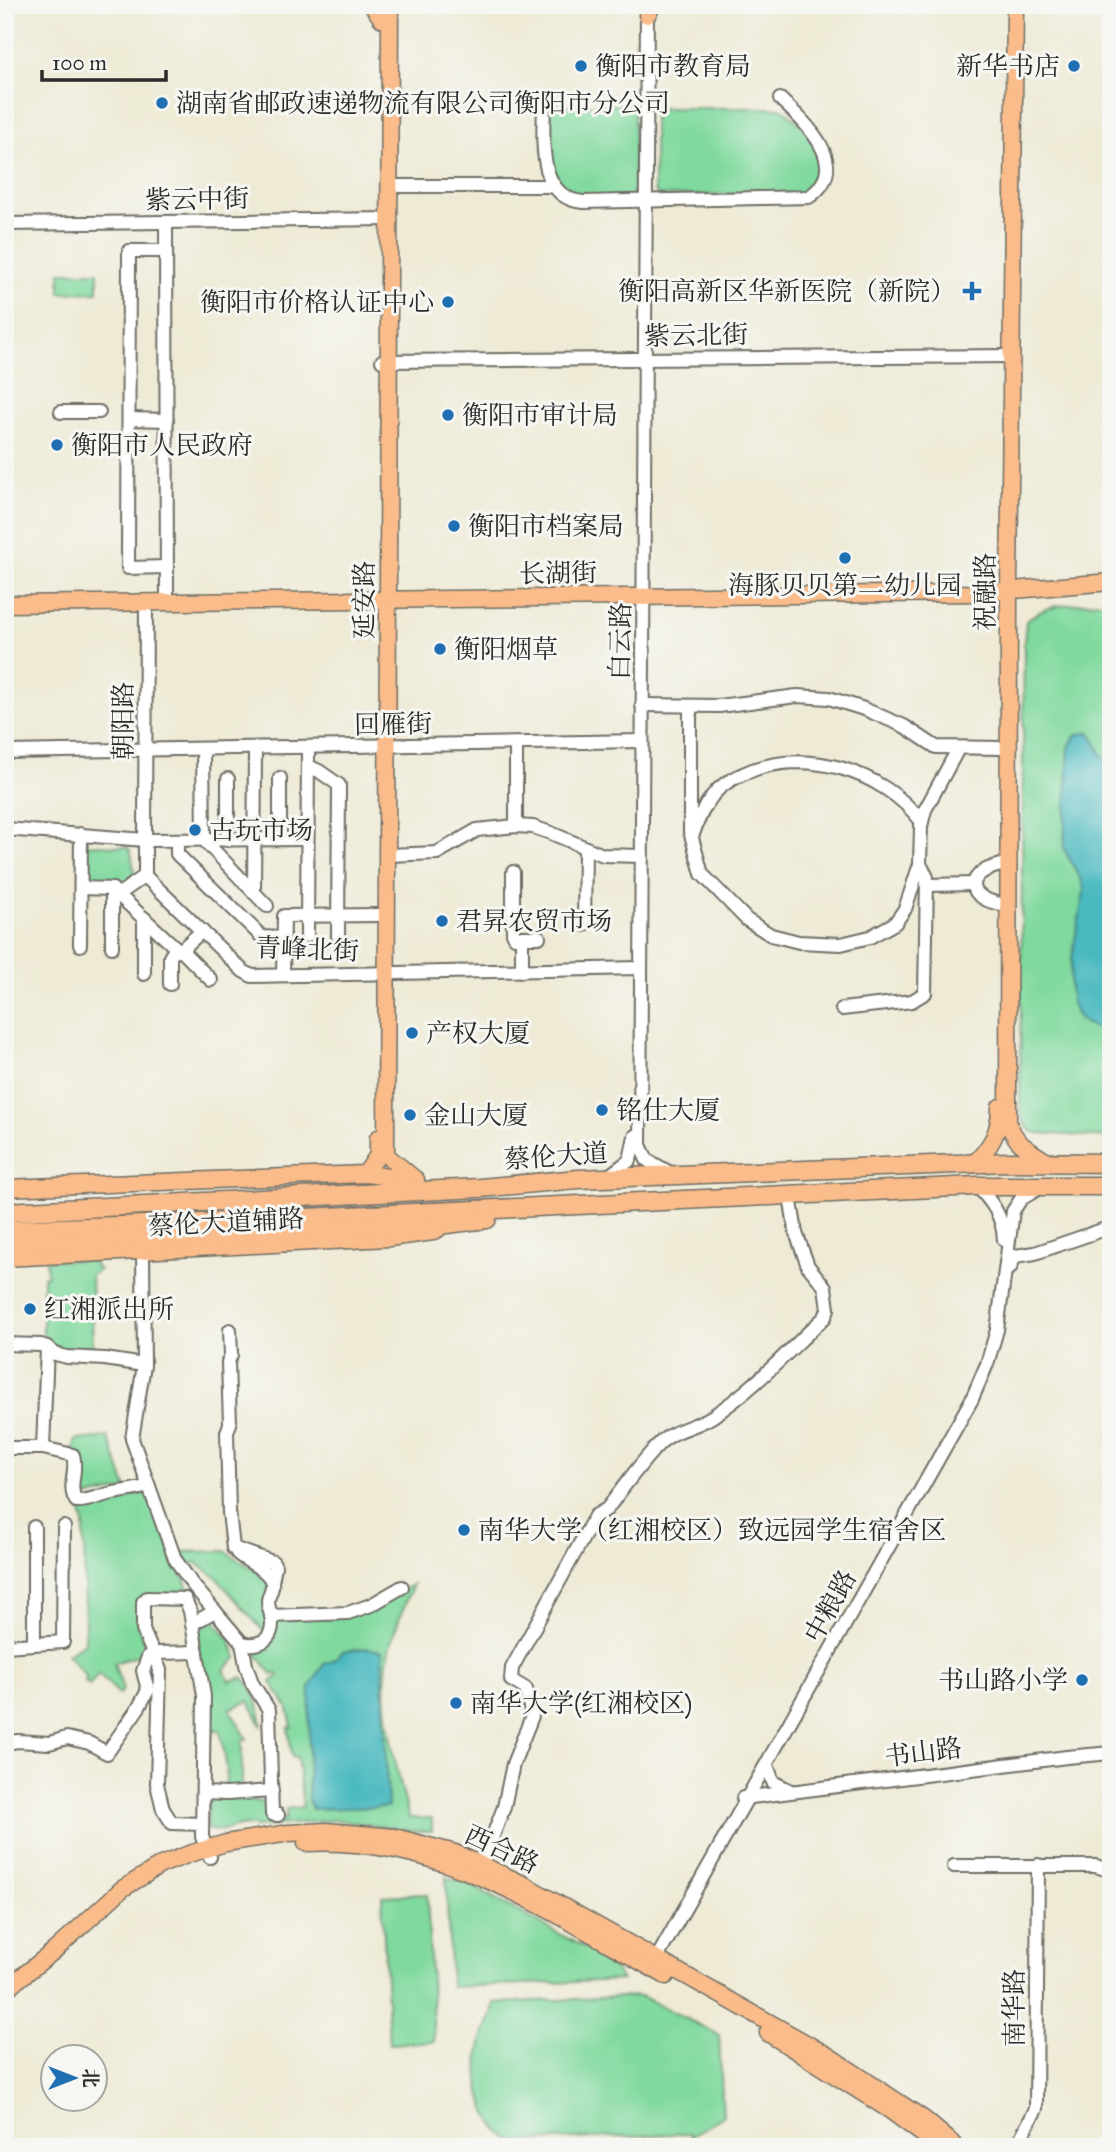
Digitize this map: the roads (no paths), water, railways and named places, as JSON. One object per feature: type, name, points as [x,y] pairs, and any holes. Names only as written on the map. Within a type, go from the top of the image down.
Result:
[{"type":"highway","name":"蔡伦大道","points":[[5,1212],[480,1188],[578,1179],[974,1164],[1111,1163]]},
{"type":"highway","points":[[5,1200],[358,1179],[416,1180],[512,1176],[578,1179]]},
{"type":"highway","name":"蔡伦大道","points":[[5,1230],[977,1186],[1111,1186]]},
{"type":"highway","points":[[5,1247],[447,1224],[472,1222],[547,1206]]},
{"type":"main road","points":[[372,5],[386,12],[403,5]]},
{"type":"main road","name":"祝融路","points":[[1010,8],[1005,864],[1008,1122],[1013,1136],[1047,1162]]},
{"type":"main road","name":"延安路","points":[[386,12],[390,186],[386,219]]},
{"type":"main road","name":"延安路","points":[[386,12],[384,747],[379,915],[383,973],[386,1155],[416,1180]]},
{"type":"main road","name":"长湖街","points":[[1006,594],[1111,582]]},
{"type":"main road","name":"长湖街","points":[[5,604],[641,600],[1006,594],[1111,588]]},
{"type":"main road","name":"祝融路","points":[[1005,864],[1002,748],[1006,594]]},
{"type":"main road","name":"长湖街","points":[[5,610],[167,602],[384,603]]},
{"type":"main road","name":"延安路","points":[[358,1179],[378,1155],[388,855],[384,747]]},
{"type":"main road","name":"祝融路","points":[[974,1164],[996,1137],[1000,1122],[1005,905]]},
{"type":"main road","name":"蔡伦大道辅路","points":[[5,1188],[358,1179]]},
{"type":"main road","name":"蔡伦大道辅路","points":[[5,1258],[389,1238],[433,1232],[447,1224]]},
{"type":"main road","name":"西合路","points":[[5,1990],[55,1950],[122,1889],[161,1865],[208,1853],[253,1837],[326,1831],[395,1838],[428,1845],[482,1864],[782,2041],[891,2111],[940,2147]]},
{"type":"main road","name":"西合路","points":[[5,2000],[39,1975],[129,1896],[163,1875],[208,1853],[324,1842],[362,1844],[425,1855],[477,1874],[652,1962],[827,2055],[916,2113],[957,2147]]},
{"type":"street","name":"白云路","points":[[606,1178],[630,1160],[635,1145],[644,8]]},
{"type":"street","points":[[544,101],[547,170],[554,186],[568,199],[643,201],[809,197],[817,192],[826,177],[826,156],[809,126],[780,99]]},
{"type":"street","points":[[390,186],[554,186]]},
{"type":"street","name":"紫云中街","points":[[5,224],[386,219]]},
{"type":"street","points":[[166,222],[167,602]]},
{"type":"street","points":[[166,251],[129,251],[128,568],[167,568]]},
{"type":"street","name":"紫云北街","points":[[385,361],[1007,356]]},
{"type":"street","points":[[61,412],[99,412]]},
{"type":"street","points":[[129,419],[167,419]]},
{"type":"street","name":"白云路","points":[[639,741],[642,705],[641,600]]},
{"type":"street","name":"朝阳路","points":[[145,840],[146,605]]},
{"type":"street","points":[[642,705],[719,706],[797,696],[829,698],[904,726],[936,747],[1002,748]]},
{"type":"street","points":[[690,706],[692,837],[702,874],[747,920],[771,934],[799,943],[841,944],[870,937],[895,922],[905,909],[920,864],[925,810],[958,749]]},
{"type":"street","name":"回雁街","points":[[5,752],[639,741]]},
{"type":"street","points":[[516,744],[516,826]]},
{"type":"street","points":[[307,936],[308,748]]},
{"type":"street","points":[[203,749],[204,840],[267,906]]},
{"type":"street","points":[[254,893],[255,749]]},
{"type":"street","points":[[692,837],[701,812],[714,793],[728,781],[757,767],[793,761],[824,763],[869,779],[898,796],[922,822]]},
{"type":"street","points":[[308,766],[339,785],[338,936]]},
{"type":"street","points":[[280,778],[280,839]]},
{"type":"street","points":[[228,779],[228,839]]},
{"type":"street","points":[[388,855],[437,853],[477,830],[516,826],[533,827],[610,856],[639,856]]},
{"type":"street","points":[[5,829],[145,840],[307,839]]},
{"type":"street","points":[[80,945],[81,834]]},
{"type":"street","points":[[80,888],[116,891],[145,876],[145,840]]},
{"type":"street","points":[[177,840],[177,854],[262,937],[283,938]]},
{"type":"street","points":[[584,925],[586,849]]},
{"type":"street","points":[[842,1009],[912,1001],[925,993],[927,877],[920,864]]},
{"type":"street","points":[[1005,864],[980,872],[974,879],[974,890],[979,897],[1005,905]]},
{"type":"street","points":[[513,872],[513,933],[515,937],[539,937]]},
{"type":"street","name":"青峰北街","points":[[145,876],[243,971],[252,976],[638,968]]},
{"type":"street","points":[[927,885],[974,884]]},
{"type":"street","points":[[116,891],[211,980]]},
{"type":"street","points":[[112,947],[116,891]]},
{"type":"street","points":[[283,975],[284,916],[379,915]]},
{"type":"street","points":[[144,918],[144,974]]},
{"type":"street","points":[[170,984],[170,957],[202,931]]},
{"type":"street","points":[[522,937],[522,971]]},
{"type":"street","name":"白云路","points":[[638,968],[640,1145],[647,1160],[675,1175]]},
{"type":"street","name":"中粮路","points":[[744,1798],[766,1765],[972,1399],[997,1331],[1013,1211],[1021,1199],[1046,1184]]},
{"type":"street","name":"中粮路","points":[[652,1962],[967,1398],[982,1364],[993,1330],[1004,1249],[1003,1224],[998,1212],[977,1186]]},
{"type":"street","points":[[482,1864],[504,1807],[513,1764],[532,1716],[526,1689],[511,1680],[512,1668],[595,1516],[607,1509],[658,1444],[687,1426],[699,1425],[714,1416],[825,1317],[828,1309],[825,1287],[808,1266],[796,1233],[790,1196]]},
{"type":"street","points":[[1006,1278],[1015,1256],[1035,1253],[1111,1227]]},
{"type":"street","points":[[144,1251],[144,1365],[132,1439],[175,1559],[192,1584],[242,1643],[252,1683],[269,1710],[272,1814],[278,1815]]},
{"type":"street","points":[[230,1330],[230,1424],[227,1445],[233,1548],[274,1562],[272,1589],[268,1600],[272,1624],[265,1642],[249,1645],[242,1643]]},
{"type":"street","points":[[5,1344],[41,1345],[55,1354],[67,1357],[144,1365]]},
{"type":"street","points":[[43,1448],[47,1347]]},
{"type":"street","points":[[5,1448],[43,1448],[73,1455],[75,1467],[72,1488],[76,1500],[86,1501],[149,1486]]},
{"type":"street","points":[[34,1527],[34,1644]]},
{"type":"street","points":[[5,1646],[63,1643],[64,1527]]},
{"type":"street","points":[[271,1616],[348,1613],[370,1605],[402,1587]]},
{"type":"street","points":[[202,1824],[173,1824],[159,1800],[157,1784],[160,1670],[143,1630],[144,1599],[185,1599],[190,1611],[204,1696],[202,1837],[208,1853]]},
{"type":"street","points":[[192,1624],[215,1611]]},
{"type":"street","points":[[5,1744],[18,1741],[43,1744],[67,1738],[89,1743],[107,1754],[148,1690],[143,1671],[148,1657],[197,1651]]},
{"type":"street","name":"书山路","points":[[744,1798],[1111,1753]]},
{"type":"street","points":[[766,1765],[773,1782],[794,1792]]},
{"type":"street","points":[[203,1793],[272,1791]]},
{"type":"street","name":"南华路","points":[[1016,2147],[1036,2109],[1038,1865]]},
{"type":"street","points":[[954,1866],[1096,1866],[1111,1871]]},
{"type":"water","points":[[1090,732],[1107,764],[1111,766],[1111,1032],[1090,1026],[1080,1019],[1073,1008],[1070,993],[1072,957],[1084,889],[1064,849],[1069,747],[1076,735]]},
{"type":"water","points":[[366,1648],[382,1651],[388,1807],[312,1809],[308,1800],[310,1687],[324,1664],[336,1659],[342,1652]]},
{"type":"place","name":"衡阳市教育局","points":[[581,66]]},
{"type":"place","name":"新华书店","points":[[1074,66]]},
{"type":"place","name":"湖南省邮政速递物流有限公司衡阳市分公司","points":[[162,103]]},
{"type":"place","name":"衡阳高新区华新医院（新院）","points":[[972,291]]},
{"type":"place","name":"衡阳市价格认证中心","points":[[448,302]]},
{"type":"place","name":"衡阳市审计局","points":[[448,415]]},
{"type":"place","name":"衡阳市人民政府","points":[[57,445]]},
{"type":"place","name":"衡阳市档案局","points":[[454,526]]},
{"type":"place","name":"海豚贝贝第二幼儿园","points":[[845,558]]},
{"type":"place","name":"衡阳烟草","points":[[440,649]]},
{"type":"place","name":"古玩市场","points":[[195,830]]},
{"type":"place","name":"君昇农贸市场","points":[[442,921]]},
{"type":"place","name":"产权大厦","points":[[412,1033]]},
{"type":"place","name":"铭仕大厦","points":[[602,1110]]},
{"type":"place","name":"金山大厦","points":[[410,1115]]},
{"type":"place","name":"红湘派出所","points":[[30,1309]]},
{"type":"place","name":"南华大学（红湘校区）致远园学生宿舍区","points":[[464,1530]]},
{"type":"place","name":"书山路小学","points":[[1082,1680]]},
{"type":"place","name":"南华大学(红湘校区)","points":[[456,1703]]}]
